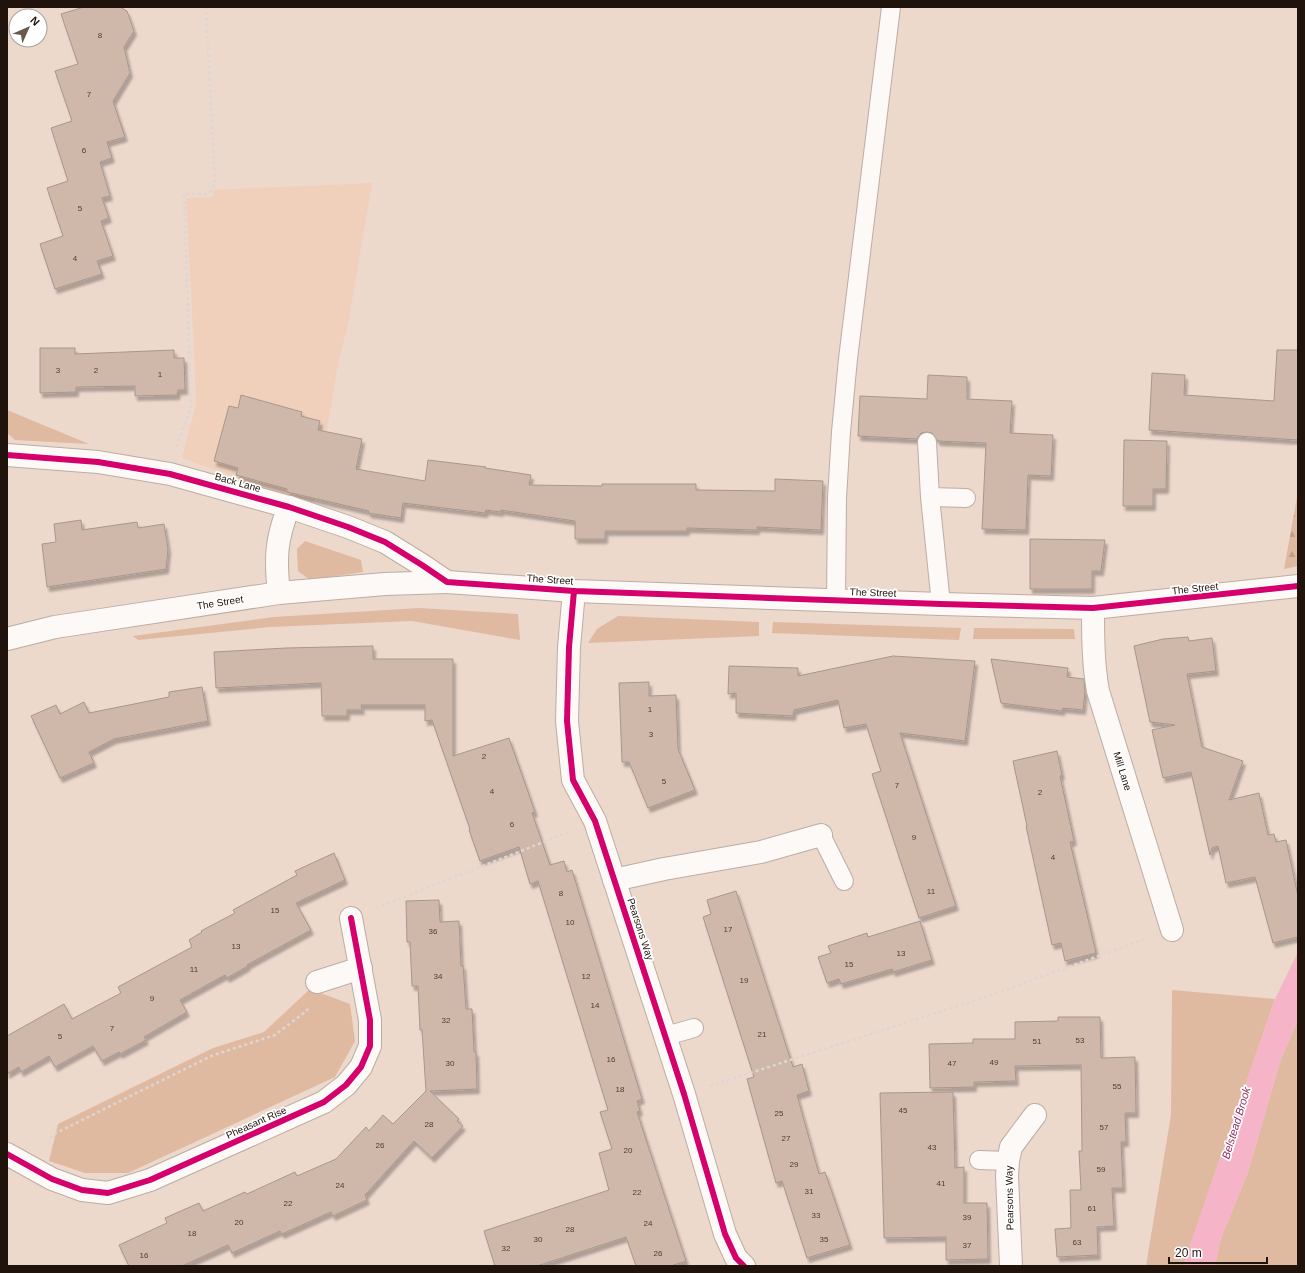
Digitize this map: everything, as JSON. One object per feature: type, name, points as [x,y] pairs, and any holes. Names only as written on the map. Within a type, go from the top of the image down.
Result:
[{"type":"street","name":"Back Lane","points":[[7,456],[98,462],[170,474],[289,507],[348,527],[385,542],[447,582]]},
{"type":"street","points":[[279,593],[276,562],[277,550],[282,524],[289,507]]},
{"type":"street","name":"The Street","points":[[7,639],[55,627],[279,593],[385,584],[447,582],[574,591],[836,601],[1093,608],[1298,586]]},
{"type":"street","name":"Pearsons Way","points":[[574,591],[569,646],[567,721],[573,780],[595,821],[666,1036],[735,1263]]},
{"type":"street","name":"Mill Lane","points":[[1093,608],[1095,674],[1098,691],[1172,930]]},
{"type":"street","points":[[614,880],[664,869],[761,852],[821,835]]},
{"type":"street","name":"Pheasant Rise","points":[[7,1154],[52,1179],[82,1190],[108,1193],[150,1180],[324,1102],[346,1085],[361,1067],[370,1046],[370,1020],[351,918]]},
{"type":"street","points":[[324,980],[361,968]]},
{"type":"street","name":"Pearsons Way","points":[[1011,1266],[1007,1194],[1008,1161],[1015,1141],[1035,1115]]},
{"type":"lane","points":[[836,601],[837,498],[846,373],[891,7]]},
{"type":"lane","points":[[927,442],[930,497],[941,604]]},
{"type":"lane","points":[[930,497],[966,498]]},
{"type":"lane","points":[[821,835],[844,881]]},
{"type":"lane","points":[[666,1036],[694,1028]]},
{"type":"lane","points":[[979,1160],[1008,1161]]},
{"type":"path","points":[[170,474],[172,458],[191,407],[184,194],[209,194],[215,184],[206,7]]},
{"type":"path","points":[[351,918],[595,821]]},
{"type":"path","points":[[684,1094],[991,995],[1172,930]]},
{"type":"path","points":[[33,1168],[54,1134],[211,1056],[275,1035],[306,1012],[324,980]]},
{"type":"shaded area","points":[[372,183],[348,325],[339,359],[314,505],[182,458],[196,404],[186,198],[213,197],[213,190]]},
{"type":"green space","points":[[7,410],[89,444],[15,440],[7,433]]},
{"type":"green space","points":[[1298,492],[1298,566],[1284,569]]},
{"type":"green space","points":[[305,541],[361,560],[363,572],[310,580],[298,571],[297,549]]},
{"type":"green space","points":[[419,608],[518,614],[520,640],[412,621],[270,627],[138,640],[133,636],[274,617]]},
{"type":"green space","points":[[618,616],[759,622],[759,636],[588,643],[597,629]]},
{"type":"green space","points":[[773,622],[961,628],[959,640],[772,633]]},
{"type":"green space","points":[[974,628],[1074,629],[1075,639],[973,639]]},
{"type":"green space","points":[[310,989],[350,1004],[355,1041],[335,1077],[128,1173],[85,1173],[49,1161],[58,1124],[213,1048],[264,1032]]},
{"type":"green space","points":[[1172,990],[1275,999],[1183,1266],[1146,1266],[1171,1115]]},
{"type":"green space","points":[[1298,1020],[1298,1266],[1215,1266],[1221,1238],[1248,1172],[1281,1059]]},
{"type":"water","name":"Belstead Brook","points":[[1298,952],[1298,1020],[1281,1059],[1248,1172],[1221,1238],[1215,1266],[1183,1266],[1275,999]]},
{"type":"building","points":[[84,7],[120,7],[127,11],[134,31],[124,47],[130,73],[113,101],[125,137],[107,142],[112,158],[100,162],[110,196],[102,198],[109,218],[101,221],[113,256],[97,261],[102,274],[55,289],[40,244],[63,236],[47,188],[68,181],[51,128],[72,121],[55,71],[78,64],[61,14]]},
{"type":"building","points":[[40,348],[75,348],[75,354],[174,350],[174,358],[184,358],[185,390],[178,390],[177,395],[135,396],[135,386],[76,387],[76,392],[40,393]]},
{"type":"building","points":[[1277,350],[1298,350],[1298,440],[1149,430],[1152,373],[1185,375],[1184,395],[1274,401]]},
{"type":"building","points":[[928,375],[967,377],[967,399],[1012,401],[1010,433],[1053,435],[1051,476],[1028,475],[1026,530],[982,529],[986,443],[938,441],[932,433],[927,432],[921,433],[917,439],[858,436],[860,396],[927,399]]},
{"type":"building","points":[[241,395],[302,412],[301,416],[320,421],[318,430],[362,439],[356,469],[425,481],[428,460],[486,467],[485,468],[531,475],[529,485],[602,486],[602,484],[696,484],[696,490],[775,491],[775,479],[823,481],[821,530],[757,527],[757,530],[687,528],[687,531],[605,531],[605,539],[575,539],[575,521],[501,510],[501,512],[486,510],[485,513],[403,503],[401,518],[368,513],[369,511],[287,492],[287,489],[236,475],[238,468],[214,461],[229,406],[238,408]]},
{"type":"building","points":[[1124,440],[1167,441],[1166,489],[1153,489],[1153,506],[1123,506]]},
{"type":"building","points":[[81,520],[82,530],[137,522],[138,528],[164,524],[168,549],[166,569],[47,587],[42,544],[56,542],[54,524]]},
{"type":"building","points":[[1030,539],[1105,540],[1101,571],[1092,571],[1092,589],[1030,589]]},
{"type":"building","points":[[1188,637],[1189,641],[1212,638],[1216,671],[1187,674],[1202,747],[1243,761],[1229,800],[1259,793],[1268,835],[1274,834],[1276,842],[1286,840],[1298,896],[1298,937],[1273,943],[1255,877],[1226,883],[1218,846],[1212,848],[1210,855],[1191,772],[1163,778],[1152,730],[1175,725],[1150,722],[1134,646],[1163,639]]},
{"type":"building","points":[[373,646],[373,659],[453,659],[453,756],[509,738],[535,812],[532,813],[550,865],[564,861],[567,872],[572,870],[642,1099],[637,1101],[640,1111],[637,1112],[686,1261],[671,1266],[636,1266],[626,1237],[537,1266],[495,1266],[484,1231],[609,1190],[599,1153],[612,1149],[600,1112],[608,1110],[538,881],[530,884],[519,847],[480,861],[432,720],[425,721],[425,705],[361,705],[362,710],[347,710],[347,716],[322,716],[321,683],[216,688],[214,652],[286,648]]},
{"type":"building","points":[[893,656],[975,661],[965,741],[900,733],[956,906],[919,918],[872,774],[881,771],[866,724],[844,728],[838,700],[794,710],[793,716],[736,713],[736,693],[728,694],[729,666],[798,668],[798,676]]},
{"type":"building","points":[[991,659],[1068,668],[1067,677],[1084,679],[1085,691],[1083,710],[1063,708],[1062,711],[1001,703]]},
{"type":"building","points":[[649,682],[649,696],[676,695],[678,749],[695,790],[648,808],[629,762],[622,762],[619,683]]},
{"type":"building","points":[[202,687],[208,721],[114,739],[89,752],[94,763],[60,778],[31,716],[56,705],[60,714],[84,702],[89,713],[169,697],[169,692]]},
{"type":"building","points":[[1057,751],[1062,775],[1060,776],[1074,841],[1070,842],[1096,953],[1065,961],[1061,943],[1052,945],[1013,761]]},
{"type":"building","points":[[334,853],[345,880],[296,903],[311,930],[247,965],[248,966],[227,978],[225,975],[180,1000],[187,1012],[144,1037],[146,1040],[120,1054],[119,1052],[102,1061],[93,1046],[55,1067],[49,1056],[21,1072],[19,1067],[7,1074],[7,1036],[64,1004],[72,1019],[121,993],[118,987],[192,947],[189,940],[202,932],[201,931],[235,913],[233,910],[297,875],[295,871]]},
{"type":"building","points":[[736,891],[793,1067],[802,1064],[809,1091],[797,1095],[819,1174],[825,1172],[850,1245],[807,1258],[782,1181],[776,1183],[747,1079],[754,1077],[703,917],[711,914],[707,900]]},
{"type":"building","points":[[439,900],[440,922],[459,921],[461,966],[463,965],[466,1009],[472,1009],[474,1052],[476,1052],[477,1089],[430,1091],[459,1119],[457,1121],[463,1126],[432,1158],[414,1141],[365,1195],[367,1200],[333,1216],[331,1212],[282,1234],[280,1231],[232,1253],[228,1245],[182,1266],[129,1266],[119,1245],[167,1223],[165,1218],[199,1203],[203,1211],[245,1192],[247,1194],[295,1172],[297,1176],[336,1159],[366,1127],[369,1131],[383,1115],[393,1124],[426,1091],[422,1030],[420,1030],[418,986],[412,986],[410,942],[407,942],[406,901]]},
{"type":"building","points":[[920,921],[932,960],[893,972],[892,969],[841,984],[839,979],[827,983],[818,957],[831,953],[828,946],[867,933],[868,937]]},
{"type":"building","points":[[1058,1017],[1100,1017],[1101,1058],[1135,1057],[1136,1113],[1125,1113],[1126,1142],[1121,1142],[1123,1188],[1112,1188],[1114,1226],[1097,1227],[1098,1255],[1057,1257],[1055,1229],[1071,1228],[1070,1190],[1081,1190],[1079,1151],[1082,1151],[1081,1065],[1015,1066],[1016,1081],[974,1082],[974,1087],[930,1088],[929,1044],[973,1043],[973,1039],[1015,1039],[1015,1022],[1058,1021]]},
{"type":"building","points":[[953,1092],[955,1168],[964,1167],[964,1203],[987,1203],[988,1259],[946,1260],[946,1237],[884,1238],[880,1093]]},
{"type":"cycle path","points":[[7,455],[98,462],[170,474],[289,507],[348,527],[385,542],[447,582],[574,591],[1093,608],[1298,586]]},
{"type":"cycle path","points":[[574,591],[569,647],[567,721],[573,780],[595,821],[684,1094],[725,1234],[736,1258],[744,1266]]},
{"type":"cycle path","points":[[7,1154],[52,1179],[82,1190],[108,1193],[150,1180],[324,1102],[346,1085],[361,1067],[370,1046],[370,1020],[351,918]]}]
